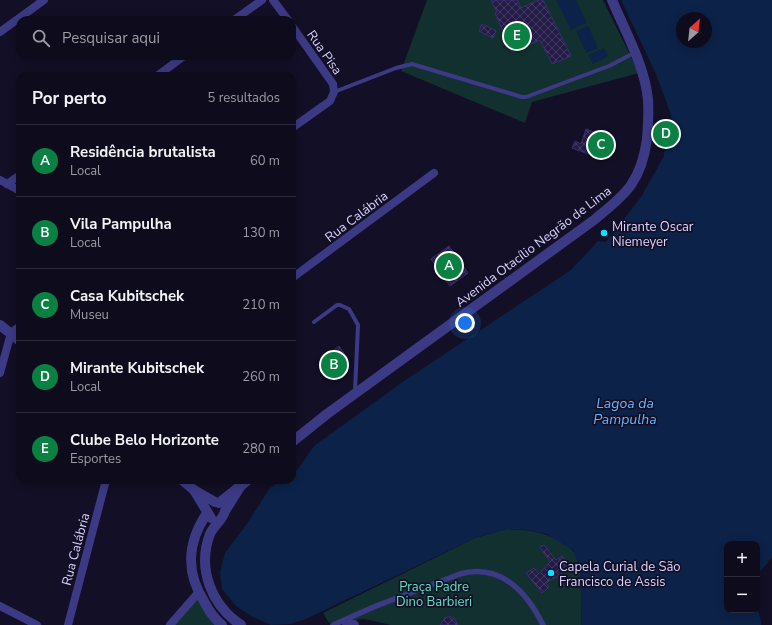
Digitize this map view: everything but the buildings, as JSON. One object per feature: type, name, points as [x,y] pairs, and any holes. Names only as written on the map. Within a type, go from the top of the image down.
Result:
[{"type":"street","points":[[22,16],[44,0]]},
{"type":"street","points":[[240,16],[262,0]]},
{"type":"street","points":[[273,0],[285,16]]},
{"type":"street","name":"Avenida Otacílio Negrão de Lima","points":[[296,439],[355,394],[594,220],[624,194],[632,183],[644,156],[648,127],[648,100],[642,70],[612,0]]},
{"type":"street","points":[[0,32],[16,20]]},
{"type":"street","name":"Rua Pisa","points":[[296,32],[333,84],[334,92]]},
{"type":"street","points":[[162,72],[179,60]]},
{"type":"street","points":[[296,125],[330,101],[334,92]]},
{"type":"street","name":"Rua Calábria","points":[[296,275],[434,173]]},
{"type":"street","points":[[4,182],[16,177]]},
{"type":"street","points":[[4,182],[16,189]]},
{"type":"street","points":[[0,325],[16,337]]},
{"type":"street","points":[[0,373],[11,333],[16,329]]},
{"type":"street","name":"Rua Calábria","points":[[68,625],[105,484]]},
{"type":"street","points":[[187,484],[220,508]]},
{"type":"street","points":[[194,490],[212,519],[220,508],[243,484]]},
{"type":"street","points":[[220,508],[210,505],[198,526],[193,541],[191,564],[193,581],[198,593],[209,610],[222,625]]},
{"type":"street","points":[[220,508],[210,532],[207,544],[204,564],[206,578],[218,604],[230,618],[241,625]]},
{"type":"street","points":[[333,625],[376,606],[460,574],[470,571],[481,571],[491,573],[506,580],[523,593],[536,610],[543,625]]},
{"type":"street","points":[[170,625],[198,593]]},
{"type":"street","points":[[0,606],[37,625]]},
{"type":"street","points":[[347,625],[354,625]]},
{"type":"lane","points":[[334,92],[396,68],[412,64],[526,97],[609,66],[635,53]]},
{"type":"lane","points":[[314,322],[340,305],[349,310],[358,325],[355,394]]},
{"type":"green space","points":[[427,0],[603,0],[639,73],[532,102],[525,123],[401,71]]},
{"type":"green space","name":"Praça Padre Dino Barbieri","points":[[507,529],[542,534],[555,539],[572,550],[579,565],[582,597],[581,625],[544,625],[523,593],[491,574],[522,594],[542,625],[391,625],[364,619],[329,623],[323,613],[475,538]]},
{"type":"green space","points":[[198,590],[226,625],[169,625]]},
{"type":"water","points":[[556,0],[576,0],[587,23],[571,30]]},
{"type":"water","name":"Lagoa da Pampulha","points":[[621,0],[772,0],[772,558],[760,572],[760,541],[724,541],[724,613],[759,613],[761,625],[581,625],[582,610],[580,573],[579,564],[573,550],[546,534],[528,530],[507,529],[475,538],[308,618],[291,624],[271,625],[253,617],[236,606],[222,589],[220,572],[225,553],[246,525],[270,488],[276,484],[296,484],[296,471],[314,446],[404,381],[571,270],[598,241],[606,242],[641,197],[664,156],[664,152],[670,142],[672,126],[671,115],[656,74]]},
{"type":"water","points":[[588,26],[598,48],[586,53],[576,31]]},
{"type":"water","points":[[604,48],[608,56],[593,64],[588,55]]},
{"type":"place","name":"Clube Belo Horizonte","points":[[517,36]]},
{"type":"place","name":"Mirante Kubitschek","points":[[666,134]]},
{"type":"place","name":"Casa Kubitschek","points":[[601,145]]},
{"type":"place","name":"Mirante Oscar Niemeyer","points":[[604,233]]},
{"type":"place","name":"Residência brutalista","points":[[449,266]]},
{"type":"place","name":"Vila Pampulha","points":[[334,365]]},
{"type":"place","name":"Capela Curial de São Francisco de Assis","points":[[551,573]]}]
